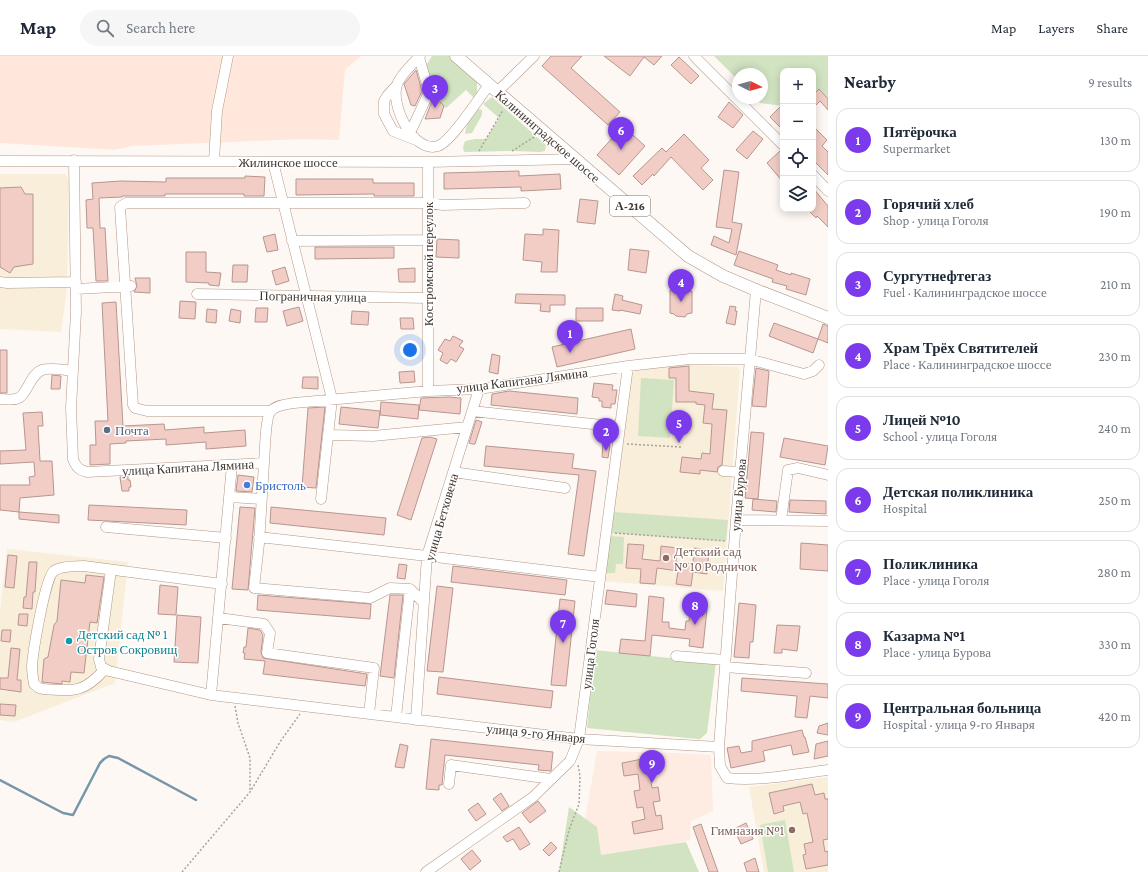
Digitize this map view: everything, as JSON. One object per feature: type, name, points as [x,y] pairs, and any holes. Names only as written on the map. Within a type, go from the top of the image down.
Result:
[{"type":"main road","name":"Калининградское шоссе","points":[[456,56],[688,256],[723,276],[828,318]]},
{"type":"street","points":[[214,161],[217,111],[228,56]]},
{"type":"street","points":[[419,57],[387,96],[384,101],[384,114],[393,131],[413,137],[426,145],[438,146],[448,140],[493,89],[534,56]]},
{"type":"street","points":[[694,56],[780,142]]},
{"type":"street","points":[[413,137],[429,92],[419,57]]},
{"type":"street","points":[[397,85],[396,98],[399,111],[413,137]]},
{"type":"street","name":"улица Капитана Лямина","points":[[74,160],[76,285],[71,408],[73,459],[75,465],[80,470],[87,472],[264,463],[267,422],[271,411],[278,407],[294,403],[428,391],[479,389],[628,366],[690,359],[749,359],[804,374],[813,371],[819,365]]},
{"type":"street","name":"Жилинское шоссе","points":[[0,161],[428,162],[576,160]]},
{"type":"street","points":[[272,162],[332,399],[321,499]]},
{"type":"street","name":"Костромской переулок","points":[[428,162],[428,391]]},
{"type":"street","points":[[814,176],[828,191]]},
{"type":"street","points":[[271,411],[147,411],[135,408],[133,405],[128,286],[121,205],[126,203],[282,202],[429,203],[443,205],[525,204]]},
{"type":"street","points":[[292,241],[428,240]]},
{"type":"street","points":[[0,282],[128,286]]},
{"type":"street","name":"улица Бурова","points":[[719,747],[734,541],[756,290]]},
{"type":"street","name":"Пограничная улица","points":[[197,294],[428,298]]},
{"type":"street","name":"улица Гоголя","points":[[426,872],[533,798],[570,761],[579,739],[628,366]]},
{"type":"street","points":[[0,399],[17,399],[21,396],[34,376],[44,369],[73,371]]},
{"type":"street","name":"улица Бетховена","points":[[416,720],[427,556],[479,389]]},
{"type":"street","points":[[472,411],[620,427]]},
{"type":"street","points":[[329,435],[374,436],[467,427]]},
{"type":"street","points":[[264,463],[254,588],[370,598],[390,588],[410,589],[424,603]]},
{"type":"street","points":[[216,696],[218,618],[232,465]]},
{"type":"street","points":[[781,520],[788,470],[798,468],[828,474]]},
{"type":"street","points":[[723,471],[740,472]]},
{"type":"street","points":[[453,472],[565,488]]},
{"type":"street","points":[[230,497],[262,499]]},
{"type":"street","points":[[736,520],[828,521]]},
{"type":"street","points":[[106,527],[226,538]]},
{"type":"street","points":[[259,537],[600,577]]},
{"type":"street","points":[[111,570],[100,659],[102,667],[105,669],[91,684],[78,690],[70,691],[39,688],[34,684],[32,666],[44,595],[50,576],[54,570],[74,566],[84,566],[222,584]]},
{"type":"street","points":[[396,717],[410,589]]},
{"type":"street","points":[[218,618],[264,624],[270,633],[267,653],[374,668],[369,714]]},
{"type":"street","points":[[676,656],[806,673]]},
{"type":"street","name":"улица 9-го Января","points":[[105,669],[216,696],[579,739],[719,747]]},
{"type":"street","points":[[719,747],[720,766],[727,778],[763,778],[828,770]]},
{"type":"street","points":[[449,784],[451,765],[551,779]]},
{"type":"path","points":[[474,151],[480,151],[504,108]]},
{"type":"path","points":[[508,152],[518,149],[536,136]]},
{"type":"path","points":[[618,443],[681,447]]},
{"type":"path","points":[[612,533],[734,541]]},
{"type":"path","points":[[234,698],[238,723],[250,758],[250,792]]},
{"type":"path","points":[[182,872],[250,792],[280,742],[305,706]]},
{"type":"path","points":[[559,872],[569,830],[578,804],[580,776],[574,750]]},
{"type":"shaded area","points":[[0,56],[361,56],[345,70],[339,140],[303,139],[132,146],[115,150],[0,143]]},
{"type":"shaded area","points":[[0,174],[65,174],[69,181],[67,289],[61,332],[0,329]]},
{"type":"shaded area","points":[[669,364],[738,367],[740,370],[723,591],[603,581],[632,374],[640,367]]},
{"type":"shaded area","points":[[7,549],[128,562],[115,683],[14,722],[0,720],[0,610]]},
{"type":"shaded area","points":[[597,751],[711,755],[713,811],[691,821],[690,840],[593,863],[579,854]]},
{"type":"shaded area","name":"Гимназия №1","points":[[828,777],[828,872],[764,872],[749,787]]},
{"type":"green space","points":[[432,56],[450,56],[477,81],[477,93],[474,98],[466,90],[446,108],[432,95],[426,68]]},
{"type":"green space","points":[[714,56],[828,56],[828,99],[819,89],[816,92],[816,68],[780,68],[780,106],[768,104],[768,68],[732,68],[732,74]]},
{"type":"green space","points":[[492,97],[546,145],[545,151],[464,152],[463,147],[465,141],[486,139],[499,118],[483,104]]},
{"type":"green space","points":[[478,109],[482,110],[482,115],[472,133],[465,134],[467,124]]},
{"type":"green space","points":[[641,378],[674,380],[670,438],[638,436]]},
{"type":"green space","points":[[613,512],[728,520],[726,541],[610,533]]},
{"type":"green space","points":[[610,536],[624,537],[623,564],[616,564],[615,573],[604,573]]},
{"type":"green space","points":[[595,650],[716,663],[707,733],[700,739],[697,739],[587,728]]},
{"type":"green space","points":[[569,807],[597,827],[601,855],[686,842],[699,872],[559,872]]},
{"type":"green space","points":[[785,820],[794,872],[768,872],[760,825]]},
{"type":"building","points":[[551,56],[582,56],[571,68],[620,112],[608,125],[542,66]]},
{"type":"building","points":[[604,56],[662,56],[654,65],[644,57],[630,76]]},
{"type":"building","points":[[679,57],[699,76],[691,84],[671,65]]},
{"type":"building","points":[[416,70],[422,91],[415,106],[411,105],[404,84]]},
{"type":"building","points":[[819,89],[828,99],[828,110],[820,101],[816,105],[816,92]]},
{"type":"building","points":[[434,96],[444,106],[440,118],[425,119]]},
{"type":"building","points":[[729,102],[743,115],[733,128],[718,117]]},
{"type":"building","points":[[780,107],[780,127],[770,117]]},
{"type":"building","points":[[623,126],[645,146],[619,175],[597,155]]},
{"type":"building","points":[[816,129],[827,140],[822,146],[828,152],[828,175],[816,163]]},
{"type":"building","points":[[753,131],[763,139],[747,159],[736,150]]},
{"type":"building","points":[[684,134],[709,160],[701,168],[713,180],[703,190],[671,157],[654,176],[653,174],[642,185],[633,176],[662,148],[666,152]]},
{"type":"building","points":[[780,151],[780,178],[767,163]]},
{"type":"building","points":[[724,170],[739,172],[732,222],[742,224],[736,255],[711,245],[714,236],[729,243],[732,229],[716,227]]},
{"type":"building","points":[[519,171],[519,176],[560,174],[561,189],[521,191],[521,187],[444,189],[444,173]]},
{"type":"building","points":[[245,176],[265,177],[264,196],[244,196],[244,194],[165,194],[165,196],[122,196],[99,198],[100,228],[105,228],[108,281],[96,281],[93,228],[87,228],[86,200],[93,199],[92,183],[121,181],[166,182],[166,178],[245,178]]},
{"type":"building","points":[[296,179],[373,179],[373,183],[414,183],[414,196],[374,196],[374,194],[296,195]]},
{"type":"building","points":[[21,187],[25,194],[33,194],[33,264],[14,267],[10,273],[0,267],[0,188]]},
{"type":"building","points":[[816,192],[828,206],[828,227],[817,216],[816,218],[810,212],[816,212]]},
{"type":"building","points":[[580,199],[598,201],[595,224],[577,222]]},
{"type":"building","points":[[543,229],[559,230],[557,272],[541,272],[542,262],[523,260],[525,234],[543,235]]},
{"type":"building","points":[[275,234],[278,250],[267,252],[263,237]]},
{"type":"building","points":[[437,239],[459,240],[459,258],[436,257]]},
{"type":"building","points":[[315,247],[394,247],[394,258],[315,259]]},
{"type":"building","points":[[630,249],[649,251],[646,273],[628,270]]},
{"type":"building","points":[[739,251],[778,265],[776,270],[810,279],[806,295],[786,289],[787,286],[772,282],[773,279],[734,265]]},
{"type":"building","points":[[186,252],[206,252],[206,272],[221,273],[219,286],[209,285],[209,283],[186,282]]},
{"type":"building","points":[[233,265],[248,265],[247,282],[232,282]]},
{"type":"building","points":[[285,267],[289,281],[276,285],[272,271]]},
{"type":"building","points":[[415,268],[415,282],[399,282],[398,269]]},
{"type":"building","points":[[135,278],[150,278],[150,293],[134,292],[137,286]]},
{"type":"building","points":[[676,284],[687,284],[687,291],[692,291],[692,313],[687,314],[685,317],[676,316],[670,313],[670,290],[675,290]]},
{"type":"building","points":[[516,294],[565,295],[565,305],[550,305],[550,312],[540,311],[541,304],[515,303]]},
{"type":"building","points":[[615,294],[623,296],[622,300],[642,305],[640,314],[612,310]]},
{"type":"building","points":[[180,301],[196,302],[195,319],[179,318]]},
{"type":"building","points":[[116,302],[123,426],[164,424],[165,430],[204,427],[204,433],[245,430],[246,446],[206,449],[206,442],[166,445],[166,439],[126,441],[126,443],[110,444],[110,464],[90,465],[90,445],[96,445],[95,421],[108,421],[102,303]]},
{"type":"building","points":[[730,306],[736,307],[735,311],[737,311],[735,325],[726,323]]},
{"type":"building","points":[[299,307],[303,321],[287,326],[283,311]]},
{"type":"building","points":[[256,308],[268,308],[267,322],[255,322]]},
{"type":"building","points":[[576,308],[603,308],[603,321],[576,321]]},
{"type":"building","points":[[207,309],[217,310],[216,323],[206,322]]},
{"type":"building","points":[[231,309],[241,311],[240,323],[229,321]]},
{"type":"building","points":[[352,311],[369,312],[368,325],[351,324]]},
{"type":"building","points":[[400,318],[413,318],[414,329],[401,329]]},
{"type":"building","points":[[774,323],[818,339],[813,353],[769,336]]},
{"type":"building","points":[[823,324],[828,326],[828,343],[818,339]]},
{"type":"building","points":[[631,329],[635,349],[557,367],[552,347]]},
{"type":"building","points":[[453,336],[463,341],[459,346],[464,349],[456,362],[451,359],[447,364],[440,360],[443,353],[438,350],[445,339],[450,341]]},
{"type":"building","points":[[0,350],[7,350],[7,393],[0,393]]},
{"type":"building","points":[[492,354],[500,356],[498,374],[489,372]]},
{"type":"building","points":[[689,366],[689,391],[714,394],[712,409],[727,410],[722,465],[718,467],[717,472],[700,470],[700,474],[680,472],[682,457],[701,459],[702,453],[710,454],[712,424],[703,423],[705,405],[696,404],[696,402],[676,402],[676,378],[669,378],[669,368]]},
{"type":"building","points":[[756,368],[769,371],[766,407],[752,406]]},
{"type":"building","points":[[414,371],[415,382],[400,383],[399,372]]},
{"type":"building","points":[[52,375],[61,376],[60,389],[51,389]]},
{"type":"building","points":[[303,377],[318,377],[318,389],[302,388]]},
{"type":"building","points":[[594,383],[613,385],[612,390],[617,390],[615,404],[611,404],[611,408],[602,407],[602,401],[599,401],[599,398],[592,397]]},
{"type":"building","points":[[509,391],[578,398],[577,414],[491,405],[492,394]]},
{"type":"building","points":[[421,398],[461,398],[460,414],[419,410]]},
{"type":"building","points":[[381,402],[419,405],[418,419],[380,415]]},
{"type":"building","points":[[325,407],[316,488],[302,487],[308,408]]},
{"type":"building","points":[[341,407],[380,411],[378,428],[339,424]]},
{"type":"building","points":[[42,412],[43,426],[38,426],[40,461],[52,461],[54,495],[20,498],[19,512],[0,510],[0,485],[30,485],[29,477],[35,476],[34,462],[0,464],[0,451],[26,450],[23,413]]},
{"type":"building","points":[[476,420],[482,422],[475,444],[472,444],[469,443]]},
{"type":"building","points":[[751,432],[764,433],[758,499],[745,498]]},
{"type":"building","points":[[430,437],[437,439],[411,520],[397,515],[422,438]]},
{"type":"building","points":[[784,438],[828,446],[825,465],[780,457]]},
{"type":"building","points":[[603,444],[610,445],[608,458],[602,457]]},
{"type":"building","points":[[486,446],[574,454],[572,468],[596,471],[584,556],[568,554],[579,475],[484,466]]},
{"type":"building","points":[[238,475],[254,477],[252,492],[236,491]]},
{"type":"building","points":[[128,476],[131,487],[129,487],[129,491],[122,491],[120,477]]},
{"type":"building","points":[[753,499],[777,501],[776,512],[752,510]]},
{"type":"building","points":[[790,500],[826,501],[826,514],[789,512]]},
{"type":"building","points":[[89,505],[187,510],[186,525],[88,520]]},
{"type":"building","points":[[240,507],[255,508],[248,590],[232,589]]},
{"type":"building","points":[[271,507],[386,518],[384,535],[270,523]]},
{"type":"building","points":[[19,512],[59,515],[59,523],[19,519]]},
{"type":"building","points":[[801,543],[828,545],[828,571],[800,569]]},
{"type":"building","points":[[628,544],[644,545],[642,559],[660,561],[661,546],[677,548],[676,562],[693,564],[694,548],[709,550],[707,574],[693,572],[691,586],[676,584],[678,571],[657,568],[655,584],[640,583],[641,569],[626,568]]},
{"type":"building","points":[[8,555],[17,556],[14,588],[5,587]]},
{"type":"building","points":[[29,562],[37,562],[32,609],[23,608],[24,597],[26,597]]},
{"type":"building","points":[[399,564],[407,565],[405,579],[397,578]]},
{"type":"building","points":[[453,566],[567,580],[565,595],[451,582]]},
{"type":"building","name":"Детский сад № 1 Остров Сокровищ","points":[[86,575],[104,577],[97,623],[90,622],[84,673],[71,672],[70,682],[62,681],[62,684],[42,682],[44,659],[48,657],[54,625],[57,621],[61,580],[85,583]]},
{"type":"building","points":[[160,585],[178,587],[176,615],[158,614]]},
{"type":"building","points":[[437,586],[453,588],[443,672],[427,671]]},
{"type":"building","points":[[607,590],[637,594],[636,607],[605,604]]},
{"type":"building","points":[[258,595],[371,604],[370,619],[257,610]]},
{"type":"building","points":[[390,595],[403,595],[394,678],[380,676]]},
{"type":"building","points":[[649,596],[664,598],[662,622],[669,622],[669,628],[685,630],[686,621],[689,621],[690,607],[707,609],[703,648],[689,646],[690,639],[652,635],[650,656],[619,653],[621,639],[645,641]]},
{"type":"building","points":[[560,599],[575,601],[566,686],[551,685]]},
{"type":"building","points":[[739,603],[756,605],[753,642],[750,642],[749,658],[734,657]]},
{"type":"building","points":[[19,614],[28,614],[27,626],[18,625]]},
{"type":"building","points":[[177,615],[201,617],[198,663],[174,662]]},
{"type":"building","points":[[777,625],[800,626],[797,651],[782,649],[782,653],[774,653]]},
{"type":"building","points":[[248,628],[260,630],[263,635],[261,652],[263,658],[367,674],[365,686],[263,674],[265,661],[244,659],[245,653],[243,653],[244,647],[246,647]]},
{"type":"building","points":[[2,630],[11,630],[10,642],[1,641]]},
{"type":"building","points":[[11,648],[20,649],[17,680],[21,680],[21,692],[0,689],[0,678],[8,678]]},
{"type":"building","points":[[439,677],[553,691],[551,708],[437,694]]},
{"type":"building","points":[[742,678],[828,684],[828,698],[810,696],[807,718],[795,717],[797,696],[741,691]]},
{"type":"building","points":[[0,704],[16,705],[15,716],[0,715]]},
{"type":"building","points":[[828,723],[828,735],[817,733],[819,726]]},
{"type":"building","points":[[802,730],[809,752],[793,755],[791,745],[763,751],[765,761],[731,768],[727,748],[739,746],[741,753],[752,751],[752,741]]},
{"type":"building","points":[[431,739],[553,752],[551,771],[538,770],[539,765],[445,755],[442,785],[439,785],[439,790],[426,789]]},
{"type":"building","points":[[828,741],[828,756],[814,759],[816,744]]},
{"type":"building","points":[[400,744],[408,746],[404,768],[395,767]]},
{"type":"building","points":[[653,757],[654,769],[649,770],[652,788],[658,787],[660,801],[653,802],[656,816],[661,815],[663,829],[634,834],[632,822],[645,819],[643,807],[637,808],[634,791],[640,790],[638,774],[624,776],[622,763]]},
{"type":"building","points":[[812,784],[815,795],[824,793],[825,799],[828,799],[828,839],[823,840],[825,852],[828,851],[828,865],[806,869],[803,855],[806,854],[804,844],[813,842],[807,813],[803,814],[800,802],[783,806],[784,811],[774,814],[769,793]]},
{"type":"building","points":[[501,793],[509,806],[502,811],[493,799]]},
{"type":"building","points":[[538,801],[546,811],[530,823],[522,813]]},
{"type":"building","points":[[478,803],[486,814],[476,821],[468,810]]},
{"type":"building","points":[[746,823],[753,839],[741,844],[734,829]]},
{"type":"building","points":[[701,824],[718,872],[709,872],[693,827]]},
{"type":"building","points":[[519,827],[530,844],[520,850],[513,839],[507,842],[503,837]]},
{"type":"building","points":[[551,842],[557,848],[549,856],[543,850]]},
{"type":"building","points":[[472,850],[481,861],[470,870],[461,859]]},
{"type":"building","points":[[755,858],[759,872],[747,872],[744,863]]},
{"type":"waterway","points":[[0,780],[63,813],[73,815],[100,763],[109,756],[118,758],[196,800]]},
{"type":"place","name":"Сургутнефтегаз","points":[[435,108]]},
{"type":"place","name":"Детская поликлиника","points":[[621,150]]},
{"type":"place","name":"Храм Трёх Святителей","points":[[681,302]]},
{"type":"place","name":"Пятёрочка","points":[[570,353]]},
{"type":"place","name":"Почта","points":[[107,430]]},
{"type":"place","name":"Лицей №10","points":[[679,443]]},
{"type":"place","name":"Горячий хлеб","points":[[606,451]]},
{"type":"place","name":"Бристоль","points":[[247,485]]},
{"type":"place","name":"Детский сад № 10 Родничок","points":[[666,558]]},
{"type":"place","name":"Казарма №1","points":[[695,625]]},
{"type":"place","name":"Детский сад № 1 Остров Сокровищ","points":[[69,641]]},
{"type":"place","name":"Поликлиника","points":[[563,643]]},
{"type":"place","name":"Центральная больница","points":[[652,783]]},
{"type":"place","name":"Гимназия №1","points":[[792,830]]}]
